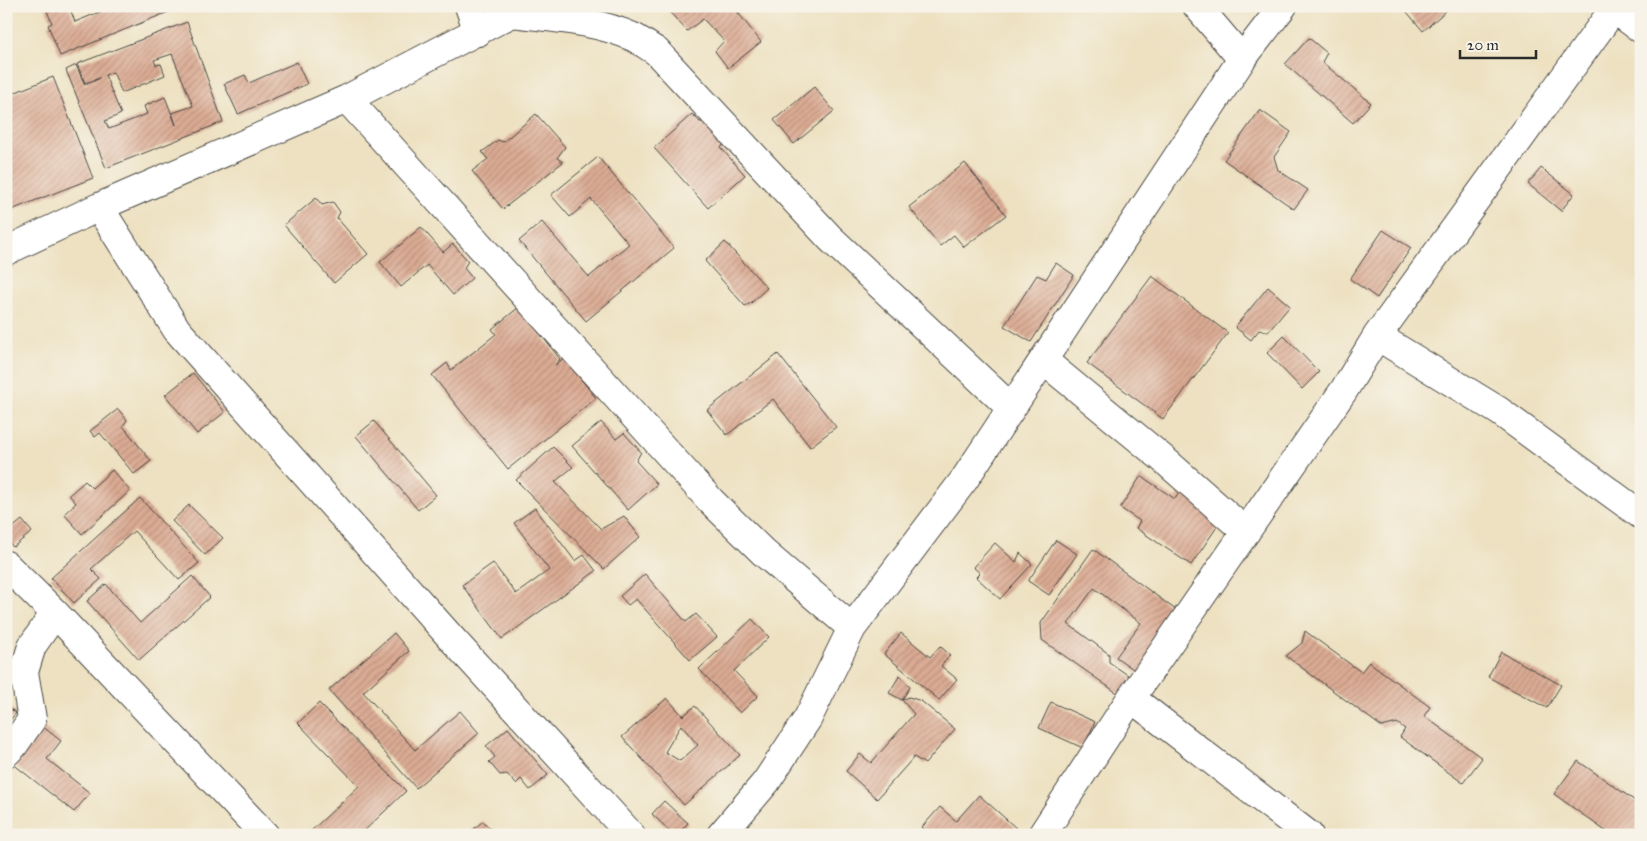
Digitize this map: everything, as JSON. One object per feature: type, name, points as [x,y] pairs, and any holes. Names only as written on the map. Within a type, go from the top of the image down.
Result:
[{"type":"street","points":[[469,6],[478,32]]},
{"type":"street","points":[[1197,6],[1242,59]]},
{"type":"street","points":[[721,835],[766,782],[808,718],[852,628],[964,480],[1242,59],[1283,6]]},
{"type":"street","points":[[1042,835],[1130,698],[1344,390],[1377,336],[1612,8],[1641,29]]},
{"type":"street","points":[[6,251],[99,207],[347,99],[520,10],[607,27],[634,37],[656,51],[830,238],[1011,408]]},
{"type":"street","points":[[347,99],[711,501],[764,553],[852,628]]},
{"type":"street","points":[[99,207],[177,330],[453,640],[631,835]]},
{"type":"street","points":[[1377,336],[1499,411],[1641,515]]},
{"type":"street","points":[[1043,360],[1162,458],[1246,532]]},
{"type":"street","points":[[6,565],[55,613],[265,835]]},
{"type":"street","points":[[6,753],[32,719],[24,672],[32,646],[55,613]]},
{"type":"street","points":[[1130,698],[1309,835]]},
{"type":"building","points":[[45,6],[69,6],[75,22],[114,6],[183,6],[60,56],[48,25],[52,23]]},
{"type":"building","points":[[664,6],[743,6],[736,10],[761,42],[728,68],[715,51],[724,41],[703,19],[687,31]]},
{"type":"building","points":[[1402,6],[1443,6],[1447,10],[1423,31]]},
{"type":"building","points":[[187,22],[223,122],[106,168],[66,70],[76,65],[85,85],[100,78],[85,83],[77,64]],"holes":[[[172,54],[193,106],[172,113],[176,125],[165,97],[144,106],[147,114],[109,129],[105,121],[121,114],[105,75],[113,72],[122,93],[165,75],[161,64],[156,65],[154,60]]]},
{"type":"building","points":[[1309,38],[1327,53],[1322,62],[1371,103],[1353,123],[1285,64]]},
{"type":"building","points":[[297,62],[307,84],[238,114],[224,84],[245,75],[249,83]]},
{"type":"building","points":[[53,77],[93,178],[6,212],[6,96]]},
{"type":"building","points":[[814,87],[834,111],[794,144],[774,120]]},
{"type":"building","points":[[1260,110],[1291,132],[1274,157],[1278,170],[1308,190],[1294,209],[1224,160]]},
{"type":"building","points":[[536,114],[565,147],[557,158],[563,162],[503,209],[472,171],[488,159],[482,152],[498,140],[503,142]]},
{"type":"building","points":[[692,114],[700,122],[709,122],[725,142],[721,148],[745,175],[708,208],[654,148]]},
{"type":"building","points":[[598,157],[674,248],[586,321],[519,241],[542,222],[589,277],[629,244],[591,199],[570,217],[551,195]]},
{"type":"building","points":[[965,163],[1006,215],[964,247],[954,235],[940,246],[909,207]]},
{"type":"building","points":[[1541,168],[1574,194],[1561,211],[1528,184]]},
{"type":"building","points":[[316,198],[322,205],[333,202],[340,212],[337,218],[368,254],[334,283],[284,225]]},
{"type":"building","points":[[421,227],[443,252],[453,244],[468,261],[464,268],[472,278],[453,295],[427,265],[401,287],[380,262]]},
{"type":"building","points":[[1383,230],[1411,248],[1377,298],[1350,279]]},
{"type":"building","points":[[725,242],[767,288],[745,306],[705,261]]},
{"type":"building","points":[[1056,263],[1074,275],[1031,342],[1004,326],[1037,275],[1046,279]]},
{"type":"building","points":[[1152,276],[1228,333],[1163,419],[1087,363]]},
{"type":"building","points":[[1268,287],[1290,306],[1268,332],[1259,330],[1251,340],[1235,327]]},
{"type":"building","points":[[519,307],[560,359],[555,365],[564,358],[596,398],[508,469],[432,375],[447,363],[451,370],[496,334],[492,329]]},
{"type":"building","points":[[1284,336],[1319,372],[1302,389],[1267,353]]},
{"type":"building","points":[[778,354],[836,427],[810,447],[773,399],[727,435],[707,410]]},
{"type":"building","points":[[193,373],[225,412],[197,434],[165,395]]},
{"type":"building","points":[[118,409],[127,420],[123,426],[151,461],[134,474],[100,433],[95,437],[90,431]]},
{"type":"building","points":[[374,421],[436,495],[418,510],[356,436]]},
{"type":"building","points":[[601,422],[616,439],[624,433],[641,452],[636,461],[657,484],[628,510],[572,446]]},
{"type":"building","points":[[553,447],[573,467],[555,482],[601,529],[624,516],[640,537],[604,569],[516,480]]},
{"type":"building","points":[[112,470],[130,491],[82,534],[64,514],[76,503],[69,495],[85,481],[92,488]]},
{"type":"building","points":[[1141,476],[1175,499],[1180,491],[1223,518],[1191,565],[1136,528],[1140,521],[1120,508]]},
{"type":"building","points":[[140,498],[199,563],[179,580],[134,531],[91,569],[101,579],[74,603],[51,578]]},
{"type":"building","points":[[189,505],[223,538],[205,555],[172,521]]},
{"type":"building","points":[[535,508],[575,561],[584,555],[596,571],[502,639],[462,585],[493,563],[516,594],[549,570],[514,523]]},
{"type":"building","points":[[22,520],[32,532],[13,547],[6,539],[6,533]]},
{"type":"building","points":[[1056,540],[1077,554],[1049,595],[1028,581]]},
{"type":"building","points":[[995,543],[1016,562],[1020,553],[1032,564],[1000,599],[976,577],[980,573],[973,567]]},
{"type":"building","points":[[1093,549],[1184,616],[1140,674],[1116,657],[1141,623],[1094,588],[1068,624],[1109,654],[1109,662],[1132,678],[1120,695],[1042,640],[1041,623]]},
{"type":"building","points":[[645,574],[686,622],[696,614],[717,637],[690,660],[636,599],[628,605],[620,596]]},
{"type":"building","points":[[192,576],[210,597],[139,660],[87,601],[106,584],[140,623]]},
{"type":"building","points":[[752,619],[769,637],[734,671],[758,696],[740,713],[699,669]]},
{"type":"building","points":[[1305,631],[1361,672],[1369,662],[1430,707],[1424,716],[1482,758],[1463,783],[1400,737],[1405,729],[1397,723],[1382,727],[1286,656],[1302,643]]},
{"type":"building","points":[[394,633],[409,651],[363,692],[415,750],[460,711],[479,733],[416,788],[329,690]]},
{"type":"building","points":[[901,633],[930,657],[940,646],[950,655],[941,666],[957,679],[939,700],[884,654]]},
{"type":"building","points":[[1501,652],[1561,685],[1547,708],[1488,677]]},
{"type":"building","points":[[900,675],[910,687],[902,700],[889,693]]},
{"type":"building","points":[[909,697],[921,701],[955,729],[925,764],[914,757],[877,799],[846,771],[860,754],[871,763],[914,714],[902,700]]},
{"type":"building","points":[[667,698],[683,716],[695,706],[740,755],[684,805],[622,737]],"holes":[[[681,725],[698,745],[680,761],[665,752]]]},
{"type":"building","points":[[1051,702],[1095,722],[1083,748],[1039,728]]},
{"type":"building","points":[[319,703],[406,791],[360,835],[312,835],[310,832],[359,786],[298,723]]},
{"type":"building","points":[[6,706],[16,713],[6,725]]},
{"type":"building","points":[[42,726],[61,741],[47,759],[90,793],[74,812],[12,763]]},
{"type":"building","points":[[508,728],[548,775],[530,790],[521,779],[516,784],[507,774],[500,775],[489,762],[495,757],[486,746]]},
{"type":"building","points":[[1578,761],[1641,805],[1641,835],[1611,835],[1554,794]]},
{"type":"building","points":[[979,795],[1016,828],[1010,835],[931,835],[922,827],[940,807],[956,821]]},
{"type":"building","points":[[664,801],[688,823],[677,835],[674,835],[652,814]]},
{"type":"building","points":[[483,821],[496,835],[467,835]]}]
